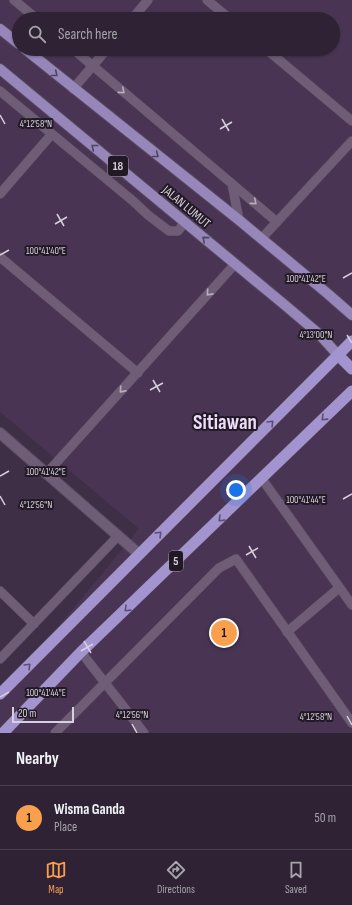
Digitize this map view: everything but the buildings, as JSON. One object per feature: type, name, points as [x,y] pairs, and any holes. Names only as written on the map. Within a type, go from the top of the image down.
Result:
[{"type":"highway","name":"5","points":[[0,694],[352,340]]},
{"type":"highway","name":"JALAN LUMUT","points":[[338,355],[352,369]]},
{"type":"highway","name":"5","points":[[3,733],[81,652],[352,391]]},
{"type":"main road","points":[[0,29],[12,38]]},
{"type":"main road","name":"JALAN LUMUT","points":[[33,56],[239,220],[352,315]]},
{"type":"main road","name":"JALAN LUMUT","points":[[0,69],[319,334],[338,355]]},
{"type":"street","points":[[0,433],[139,554]]},
{"type":"lane","points":[[14,0],[28,12]]},
{"type":"lane","points":[[138,12],[148,0]]},
{"type":"lane","points":[[207,0],[222,12]]},
{"type":"lane","points":[[81,56],[277,222]]},
{"type":"lane","points":[[73,89],[101,56]]},
{"type":"lane","points":[[274,56],[352,121]]},
{"type":"lane","points":[[0,91],[51,135],[169,231],[178,231],[186,222]]},
{"type":"lane","points":[[0,194],[51,135]]},
{"type":"lane","points":[[261,239],[352,141]]},
{"type":"lane","points":[[232,184],[239,220]]},
{"type":"lane","points":[[0,257],[138,373]]},
{"type":"lane","points":[[47,473],[235,264]]},
{"type":"lane","points":[[262,479],[352,605]]},
{"type":"lane","points":[[0,659],[118,536]]},
{"type":"lane","points":[[55,733],[219,568],[236,559],[352,723]]},
{"type":"lane","points":[[287,632],[339,588]]},
{"type":"lane","points":[[0,591],[34,624]]},
{"type":"lane","points":[[81,652],[106,682],[144,733]]},
{"type":"shaded area","points":[[0,0],[352,0],[352,733],[0,733],[0,697],[139,529],[0,412]]},
{"type":"place","name":"Wisma Ganda","points":[[224,633]]},
{"type":"district","name":"Sitiawan","points":[[225,422]]}]
